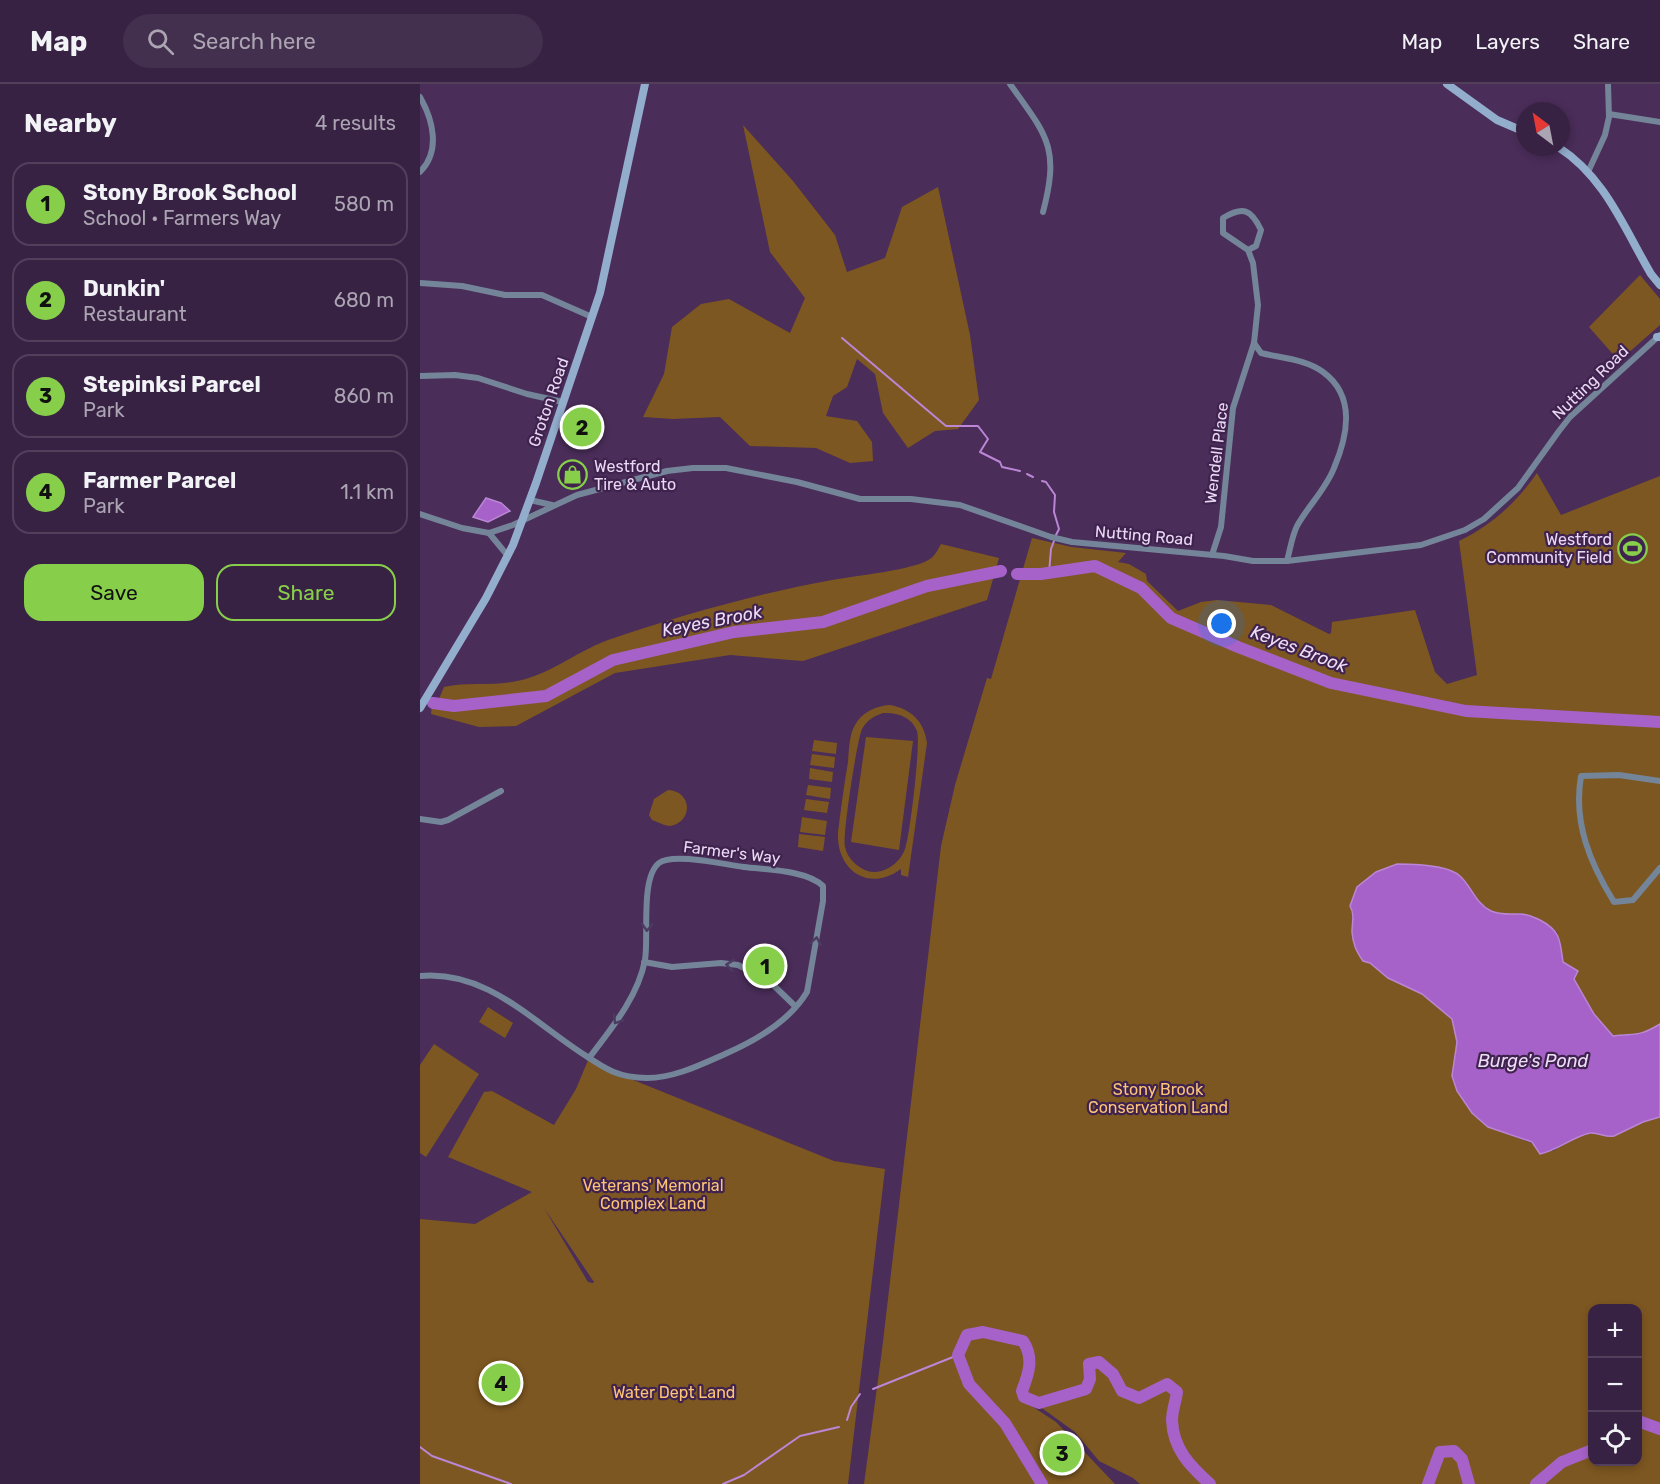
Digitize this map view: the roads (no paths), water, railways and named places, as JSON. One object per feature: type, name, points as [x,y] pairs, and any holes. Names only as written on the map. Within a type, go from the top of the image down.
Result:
[{"type":"main road","name":"Groton Road","points":[[420,708],[477,614],[508,556],[530,500],[592,317],[608,260],[645,84]]},
{"type":"main road","points":[[1447,84],[1497,120],[1516,128]]},
{"type":"main road","points":[[1570,156],[1588,172],[1611,201],[1647,267],[1660,285]]},
{"type":"street","points":[[1010,84],[1045,136],[1050,148],[1052,169],[1044,212]]},
{"type":"street","points":[[1588,172],[1605,135],[1609,114],[1608,84]]},
{"type":"street","points":[[420,97],[433,124],[431,153],[425,167],[420,172]]},
{"type":"street","points":[[1609,114],[1660,122]]},
{"type":"street","points":[[1234,211],[1244,211],[1255,216],[1261,230],[1257,246],[1248,250],[1223,233],[1222,218],[1234,211]]},
{"type":"street","name":"Wendell Place","points":[[1212,555],[1221,527],[1233,408],[1254,343],[1258,305],[1253,263],[1248,250]]},
{"type":"street","points":[[420,283],[462,286],[505,295],[542,295],[592,317]]},
{"type":"street","name":"Nutting Road","points":[[489,532],[522,521],[577,495],[667,471],[726,468],[797,482],[860,499],[911,499],[960,505],[1051,537],[1072,542],[1253,561],[1287,561],[1421,545],[1454,535],[1475,525],[1502,504],[1518,488],[1570,417],[1659,336]]},
{"type":"street","points":[[1254,343],[1262,353],[1305,363],[1322,371],[1336,384],[1347,408],[1346,434],[1334,469],[1296,528],[1287,561]]},
{"type":"street","points":[[420,376],[455,375],[478,378],[527,394],[563,402]]},
{"type":"street","points":[[530,500],[553,505]]},
{"type":"street","points":[[420,514],[462,528],[489,532],[508,556]]},
{"type":"street","points":[[1660,782],[1619,775],[1581,776],[1578,803],[1589,855],[1614,902],[1633,900],[1660,868]]},
{"type":"street","points":[[420,819],[441,822],[448,820],[501,791]]},
{"type":"street","name":"Farmer's Way","points":[[589,1058],[612,1027],[641,979],[650,874],[658,863],[669,858],[815,878],[823,885],[823,901],[807,992],[795,1006]]},
{"type":"street","points":[[420,976],[448,976],[486,987],[604,1070],[628,1077],[647,1078],[673,1075],[753,1042],[784,1019],[795,1006],[768,980],[738,965],[721,963],[672,967],[644,962]]},
{"type":"water","points":[[486,498],[501,503],[510,511],[488,522],[473,517]]},
{"type":"water","name":"Burge's Pond","points":[[1397,864],[1430,866],[1455,872],[1464,880],[1481,904],[1491,911],[1501,914],[1527,915],[1547,924],[1558,937],[1563,962],[1578,971],[1574,979],[1594,1014],[1613,1036],[1642,1033],[1660,1024],[1660,1117],[1643,1122],[1614,1136],[1593,1133],[1583,1135],[1540,1154],[1532,1142],[1488,1127],[1472,1113],[1457,1091],[1452,1076],[1457,1042],[1452,1019],[1422,994],[1388,978],[1370,963],[1363,961],[1354,944],[1353,916],[1350,906],[1357,887],[1376,872]]},
{"type":"waterway","points":[[842,338],[946,426],[978,426],[988,439],[980,452],[1000,462],[1002,467],[1020,471]]},
{"type":"waterway","points":[[1027,474],[1033,477]]},
{"type":"waterway","points":[[1042,481],[1046,482],[1055,495],[1054,512],[1059,529],[1056,535]]},
{"type":"waterway","points":[[1049,573],[1054,541]]},
{"type":"waterway","name":"Keyes Brook","points":[[1017,574],[1041,574],[1095,566],[1141,588],[1171,618],[1331,683],[1466,711],[1660,722]]},
{"type":"waterway","name":"Keyes Brook","points":[[433,703],[454,706],[546,696],[613,660],[734,632],[823,622],[927,586],[1001,571]]},
{"type":"waterway","points":[[1042,1484],[1005,1423],[969,1384],[958,1355],[967,1335],[983,1332],[1023,1341],[1028,1353],[1029,1366],[1022,1391],[1024,1397],[1039,1403],[1086,1389],[1090,1379],[1089,1364],[1099,1362],[1113,1374],[1122,1391],[1139,1398],[1167,1384],[1177,1392],[1172,1420],[1179,1448],[1189,1463],[1210,1484]]},
{"type":"waterway","points":[[873,1389],[958,1355]]},
{"type":"waterway","points":[[847,1420],[851,1407],[860,1394]]},
{"type":"waterway","points":[[1642,1422],[1660,1429]]},
{"type":"waterway","points":[[723,1484],[744,1475],[800,1436],[839,1427]]},
{"type":"waterway","points":[[420,1447],[432,1456],[511,1484]]},
{"type":"waterway","points":[[1428,1484],[1440,1452],[1454,1451],[1462,1459],[1469,1484]]},
{"type":"waterway","points":[[1536,1484],[1562,1462],[1588,1452]]},
{"type":"place","name":"Dunkin'","points":[[582,427]]},
{"type":"place","name":"Westford Tire & Auto","points":[[573,475]]},
{"type":"place","name":"Westford Community Field","points":[[1633,548]]},
{"type":"place","name":"Stony Brook School","points":[[765,966]]},
{"type":"place","name":"Farmer Parcel","points":[[501,1383]]},
{"type":"place","name":"Stepinksi Parcel","points":[[1062,1453]]},
{"type":"park label","name":"Stony Brook Conservation Land","points":[[1158,1098]]},
{"type":"park label","name":"Veterans' Memorial Complex Land","points":[[653,1194]]},
{"type":"park label","name":"Water Dept Land","points":[[674,1392]]}]
